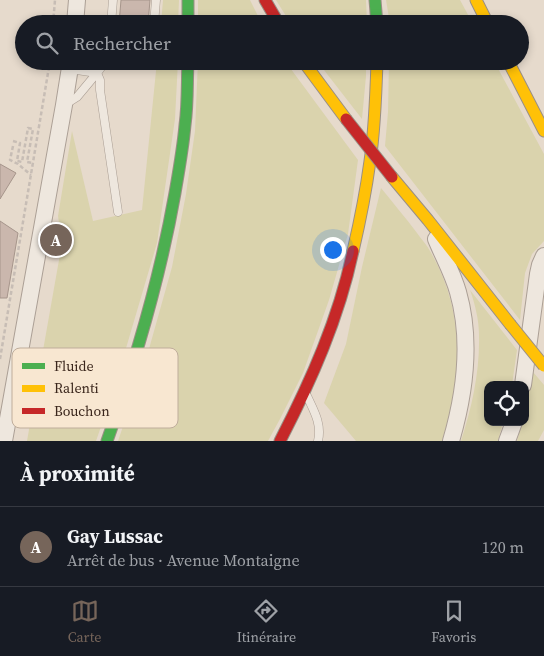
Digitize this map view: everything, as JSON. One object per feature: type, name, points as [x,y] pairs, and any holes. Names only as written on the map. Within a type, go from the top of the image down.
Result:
[{"type":"main road","points":[[188,0],[188,15]]},
{"type":"main road","points":[[265,0],[274,15]]},
{"type":"main road","points":[[376,0],[377,15]]},
{"type":"main road","points":[[476,0],[484,15]]},
{"type":"main road","points":[[138,348],[166,243],[184,128],[188,70]]},
{"type":"main road","points":[[310,70],[346,119],[544,366]]},
{"type":"main road","points":[[280,441],[306,393],[337,311],[350,265],[370,163],[378,70]]},
{"type":"main road","points":[[513,70],[544,131]]},
{"type":"main road","points":[[107,441],[111,428]]},
{"type":"street","points":[[76,15],[77,0]]},
{"type":"street","points":[[21,348],[69,70]]},
{"type":"street","points":[[428,220],[457,290],[465,331],[466,360],[462,392],[451,441]]},
{"type":"street","points":[[524,381],[538,274],[544,256]]},
{"type":"street","points":[[4,441],[12,396]]},
{"type":"street","points":[[507,441],[513,426]]},
{"type":"lane","points":[[112,15],[113,0]]},
{"type":"lane","points":[[155,15],[156,0]]},
{"type":"lane","points":[[88,70],[98,73]]},
{"type":"lane","points":[[64,105],[77,97],[100,70]]},
{"type":"lane","points":[[98,73],[118,212]]},
{"type":"lane","points":[[306,393],[320,426],[318,441]]},
{"type":"path","points":[[54,15],[55,0]]},
{"type":"path","points":[[0,359],[48,70]]},
{"type":"path","points":[[13,141],[20,142],[17,161],[22,162],[28,128],[33,129],[27,162],[33,163]]},
{"type":"path","points":[[13,146],[10,160],[31,175]]},
{"type":"shaded area","points":[[163,0],[179,0],[178,15],[162,15]]},
{"type":"shaded area","points":[[198,0],[250,0],[258,15],[198,15]]},
{"type":"shaded area","points":[[276,0],[366,0],[367,15],[285,15]]},
{"type":"shaded area","points":[[386,0],[460,0],[468,15],[388,15]]},
{"type":"shaded area","points":[[156,70],[178,70],[175,119],[157,243],[126,348],[43,348],[62,243],[58,216],[72,131],[93,221],[142,210]]},
{"type":"shaded area","points":[[198,70],[292,70],[358,160],[348,234],[329,300],[303,373],[268,441],[118,441],[122,428],[178,428],[178,348],[149,348],[172,267],[186,194],[195,131]]},
{"type":"shaded area","points":[[324,70],[366,70],[362,119]]},
{"type":"shaded area","points":[[389,70],[499,70],[544,154],[544,241],[532,254],[525,273],[520,320],[385,146]]},
{"type":"shaded area","points":[[381,188],[429,249],[442,274],[450,298],[457,344],[456,368],[454,392],[442,441],[356,441],[324,403],[346,344]]},
{"type":"shaded area","points":[[470,290],[517,350],[513,381],[484,381],[484,426],[502,426],[498,441],[461,441],[469,415],[478,362],[479,329]]},
{"type":"shaded area","points":[[533,372],[544,385],[544,430],[538,441],[517,441],[521,426],[529,426],[529,392]]},
{"type":"shaded area","points":[[29,428],[100,428],[96,441],[27,441]]},
{"type":"building","points":[[121,0],[150,0],[149,15],[120,15]]},
{"type":"building","points":[[0,164],[16,173],[0,199]]},
{"type":"building","points":[[0,221],[18,233],[7,298],[0,298]]},
{"type":"traffic: fast","points":[[188,0],[188,15]]},
{"type":"traffic: fast","points":[[375,0],[376,15]]},
{"type":"traffic: fast","points":[[137,348],[169,225],[184,134],[187,109],[188,70]]},
{"type":"traffic: fast","points":[[107,441],[111,428]]},
{"type":"traffic: slow","points":[[476,0],[484,15]]},
{"type":"traffic: slow","points":[[310,70],[346,119]]},
{"type":"traffic: slow","points":[[353,251],[365,195],[372,149],[377,70]]},
{"type":"traffic: slow","points":[[513,70],[544,131]]},
{"type":"traffic: slow","points":[[392,177],[510,324]]},
{"type":"traffic: slow","points":[[510,324],[544,366]]},
{"type":"traffic: jam","points":[[265,0],[274,15]]},
{"type":"traffic: jam","points":[[346,119],[392,177]]},
{"type":"traffic: jam","points":[[280,441],[323,349],[340,301],[353,251]]},
{"type":"place","name":"Gay Lussac","points":[[56,240]]}]
